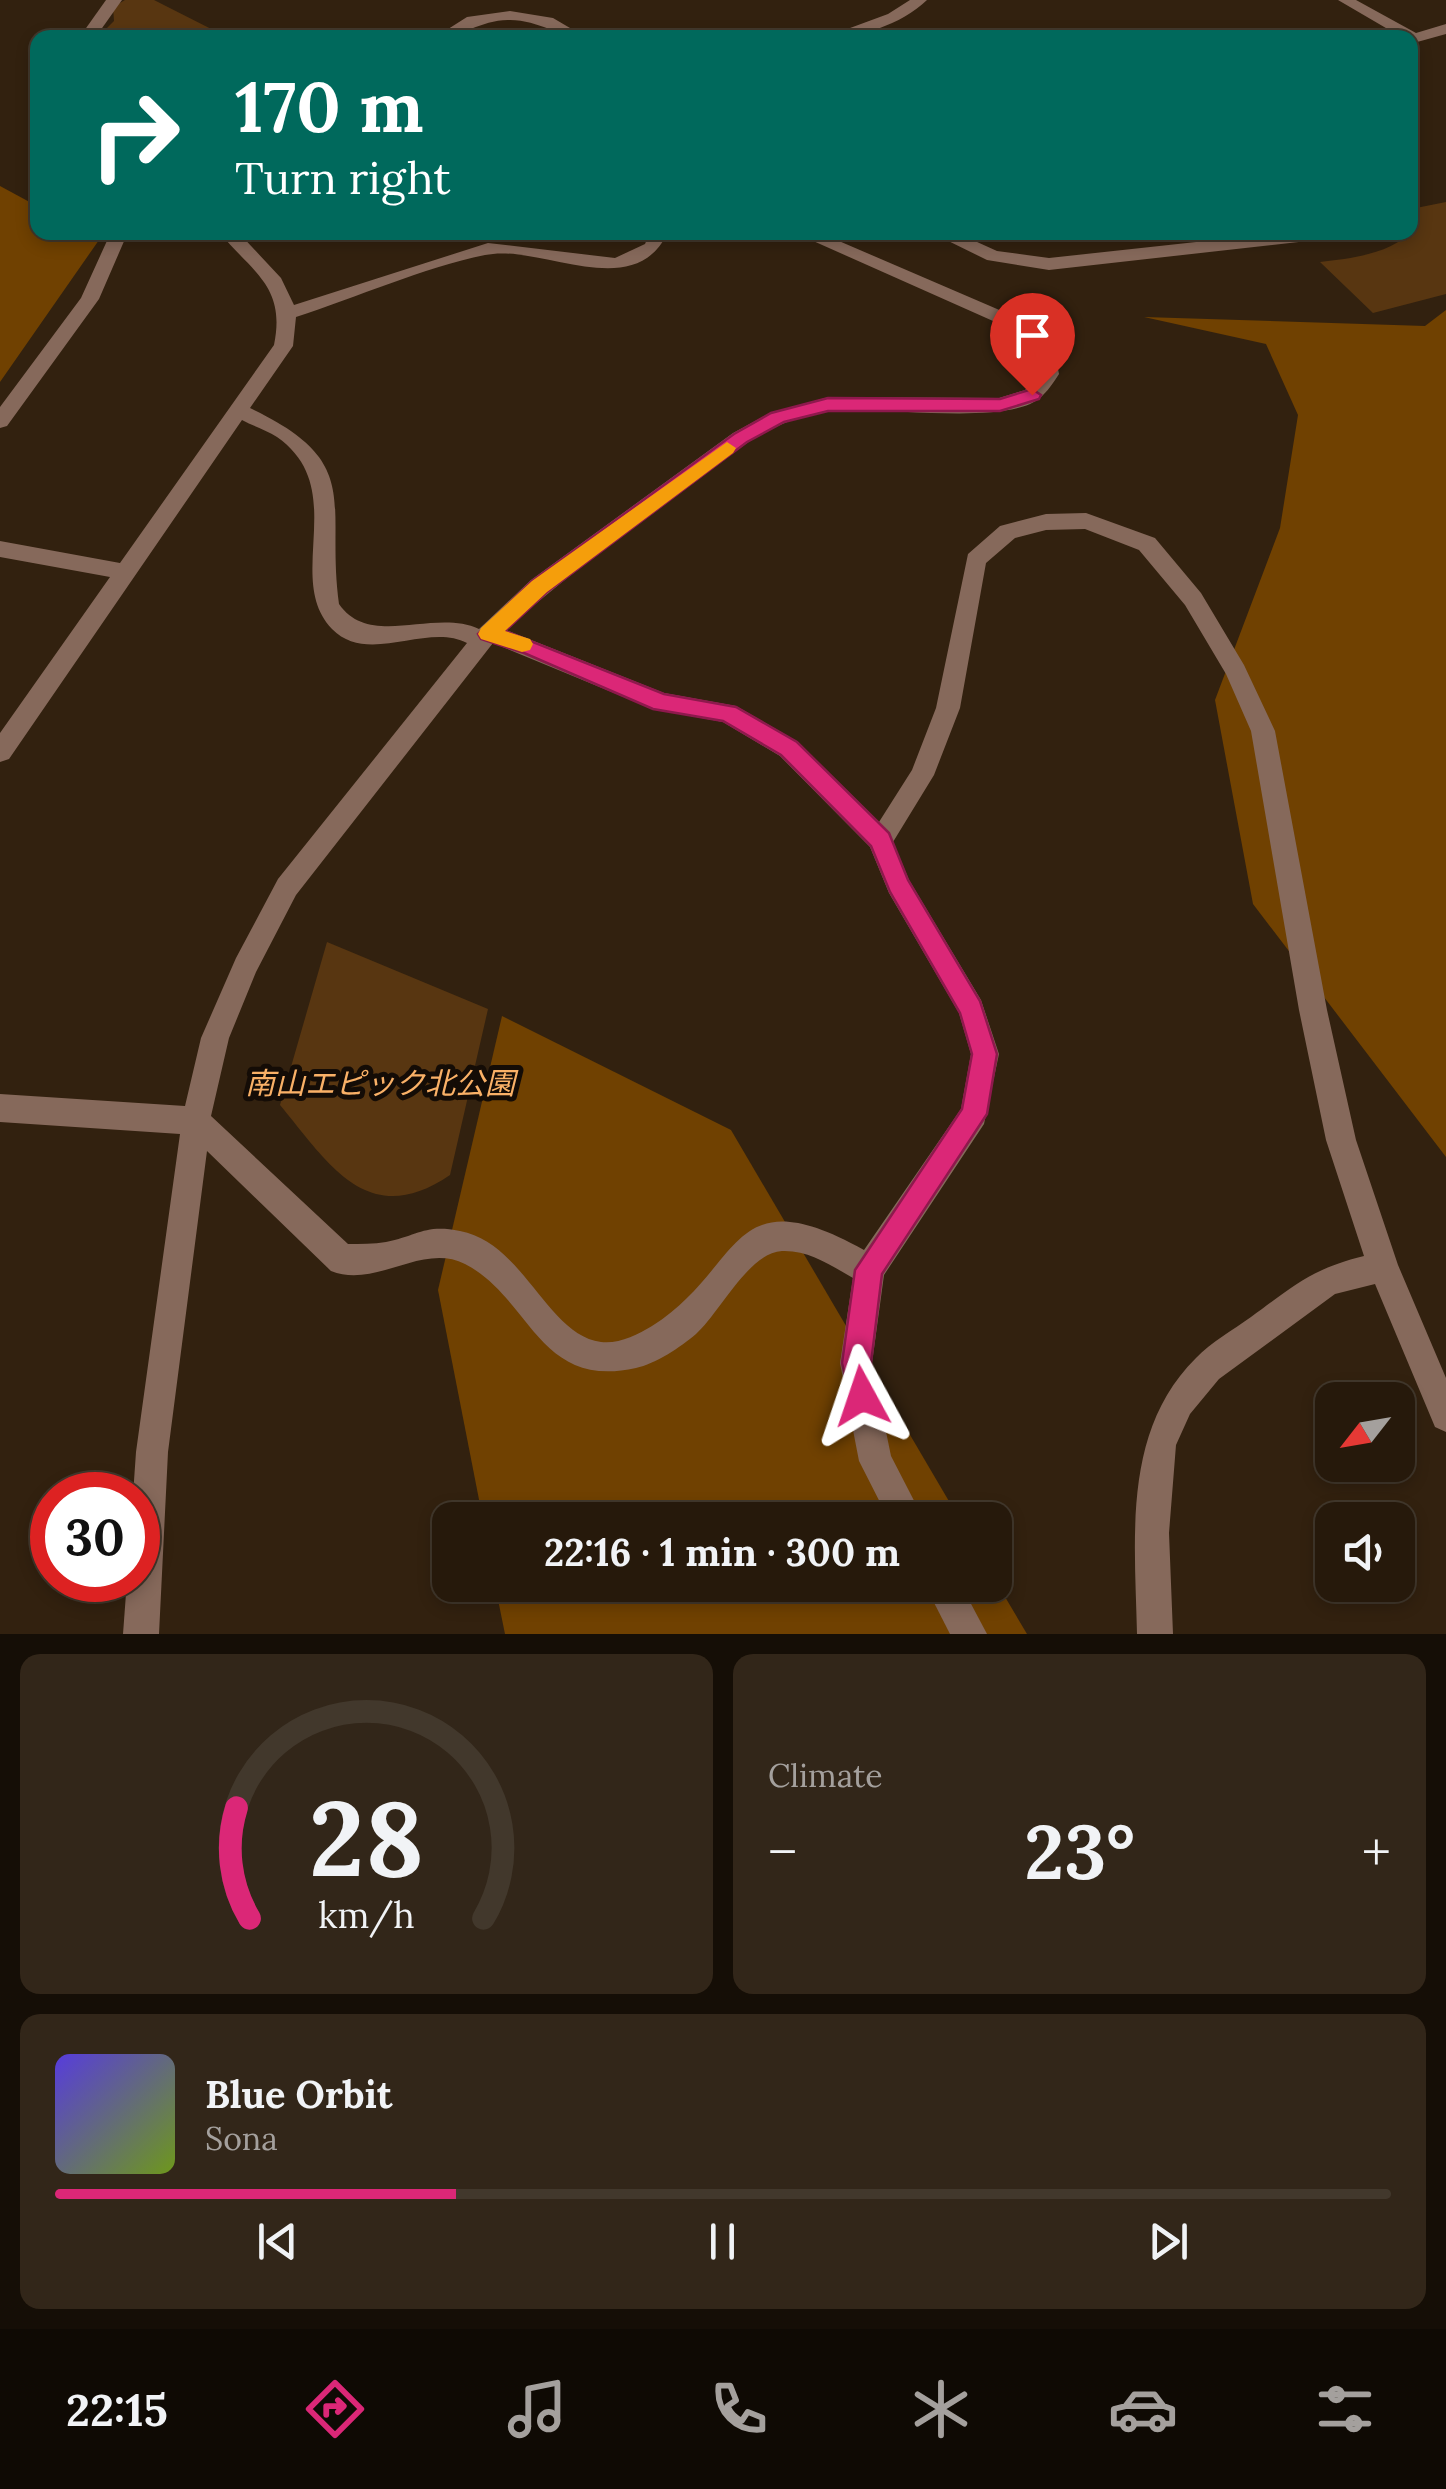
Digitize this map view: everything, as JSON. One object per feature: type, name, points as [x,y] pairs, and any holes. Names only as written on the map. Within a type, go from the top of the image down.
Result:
[{"type":"street","points":[[94,30],[102,21],[106,6],[114,0]]},
{"type":"street","points":[[853,30],[892,16],[920,0]]},
{"type":"street","points":[[1345,0],[1399,30]]},
{"type":"street","points":[[453,30],[464,22],[492,16],[545,20],[564,30]]},
{"type":"street","points":[[1418,37],[1446,29]]},
{"type":"street","points":[[0,422],[90,299],[115,240]]},
{"type":"street","points":[[0,752],[283,346],[290,322],[282,289],[236,240]]},
{"type":"street","points":[[288,314],[488,248],[618,264],[638,257],[655,240]]},
{"type":"street","points":[[140,1634],[152,1452],[196,1120],[215,1038],[287,887],[485,638],[567,566],[740,438],[778,418],[828,404],[1000,405],[1032,395],[1050,374],[1046,347],[1018,325],[822,240]]},
{"type":"street","points":[[832,244],[840,240]]},
{"type":"street","points":[[957,240],[993,256],[1048,264],[1269,240]]},
{"type":"street","points":[[239,411],[264,419],[308,454],[319,471],[327,508],[328,595],[332,616],[345,628],[364,633],[442,628],[462,631],[532,647],[661,702],[728,713],[789,748],[880,840],[898,885],[971,1009],[985,1054],[974,1114],[869,1270],[856,1363],[875,1461],[897,1502]]},
{"type":"street","points":[[880,840],[909,803],[939,742],[963,663],[976,560],[1008,532],[1046,522],[1086,521],[1147,544],[1193,598],[1236,670],[1262,732],[1341,1140],[1383,1267],[1446,1416]]},
{"type":"street","points":[[0,549],[126,572]]},
{"type":"street","points":[[0,1108],[196,1120],[342,1260],[387,1257],[431,1242],[465,1247],[498,1267],[552,1333],[598,1358],[639,1352],[685,1323],[743,1254],[776,1235],[817,1241],[869,1270]]},
{"type":"street","points":[[1155,1634],[1152,1533],[1160,1443],[1179,1404],[1208,1368],[1328,1280],[1383,1267]]},
{"type":"street","points":[[952,1602],[970,1634]]},
{"type":"green space","points":[[125,0],[154,0],[213,30],[105,30],[114,21],[113,7]]},
{"type":"green space","points":[[1446,202],[1446,294],[1373,313],[1320,262],[1359,256],[1400,240],[1418,240],[1418,208]]},
{"type":"green space","name":"南山エピック北公園","points":[[327,942],[488,1009],[450,1175],[421,1190],[396,1196],[373,1193],[353,1183],[316,1149],[280,1105]]},
{"type":"shaded area","points":[[0,186],[30,202],[30,240],[99,240],[0,382]]},
{"type":"shaded area","points":[[1446,310],[1446,1157],[1253,904],[1215,700],[1280,528],[1298,415],[1266,344],[1144,317],[1425,326]]},
{"type":"shaded area","points":[[502,1016],[731,1130],[949,1502],[479,1502],[438,1290]]},
{"type":"shaded area","points":[[498,1602],[1008,1602],[1027,1634],[505,1634]]},
{"type":"slow traffic","points":[[522,644],[488,634],[540,586],[727,448]]},
{"type":"route","points":[[862,1396],[856,1363],[869,1270],[974,1114],[985,1054],[971,1009],[898,885],[880,840],[789,748],[728,713],[661,702],[532,647],[488,634],[540,586],[740,438],[778,418],[828,404],[1000,405],[1032,395]]}]
